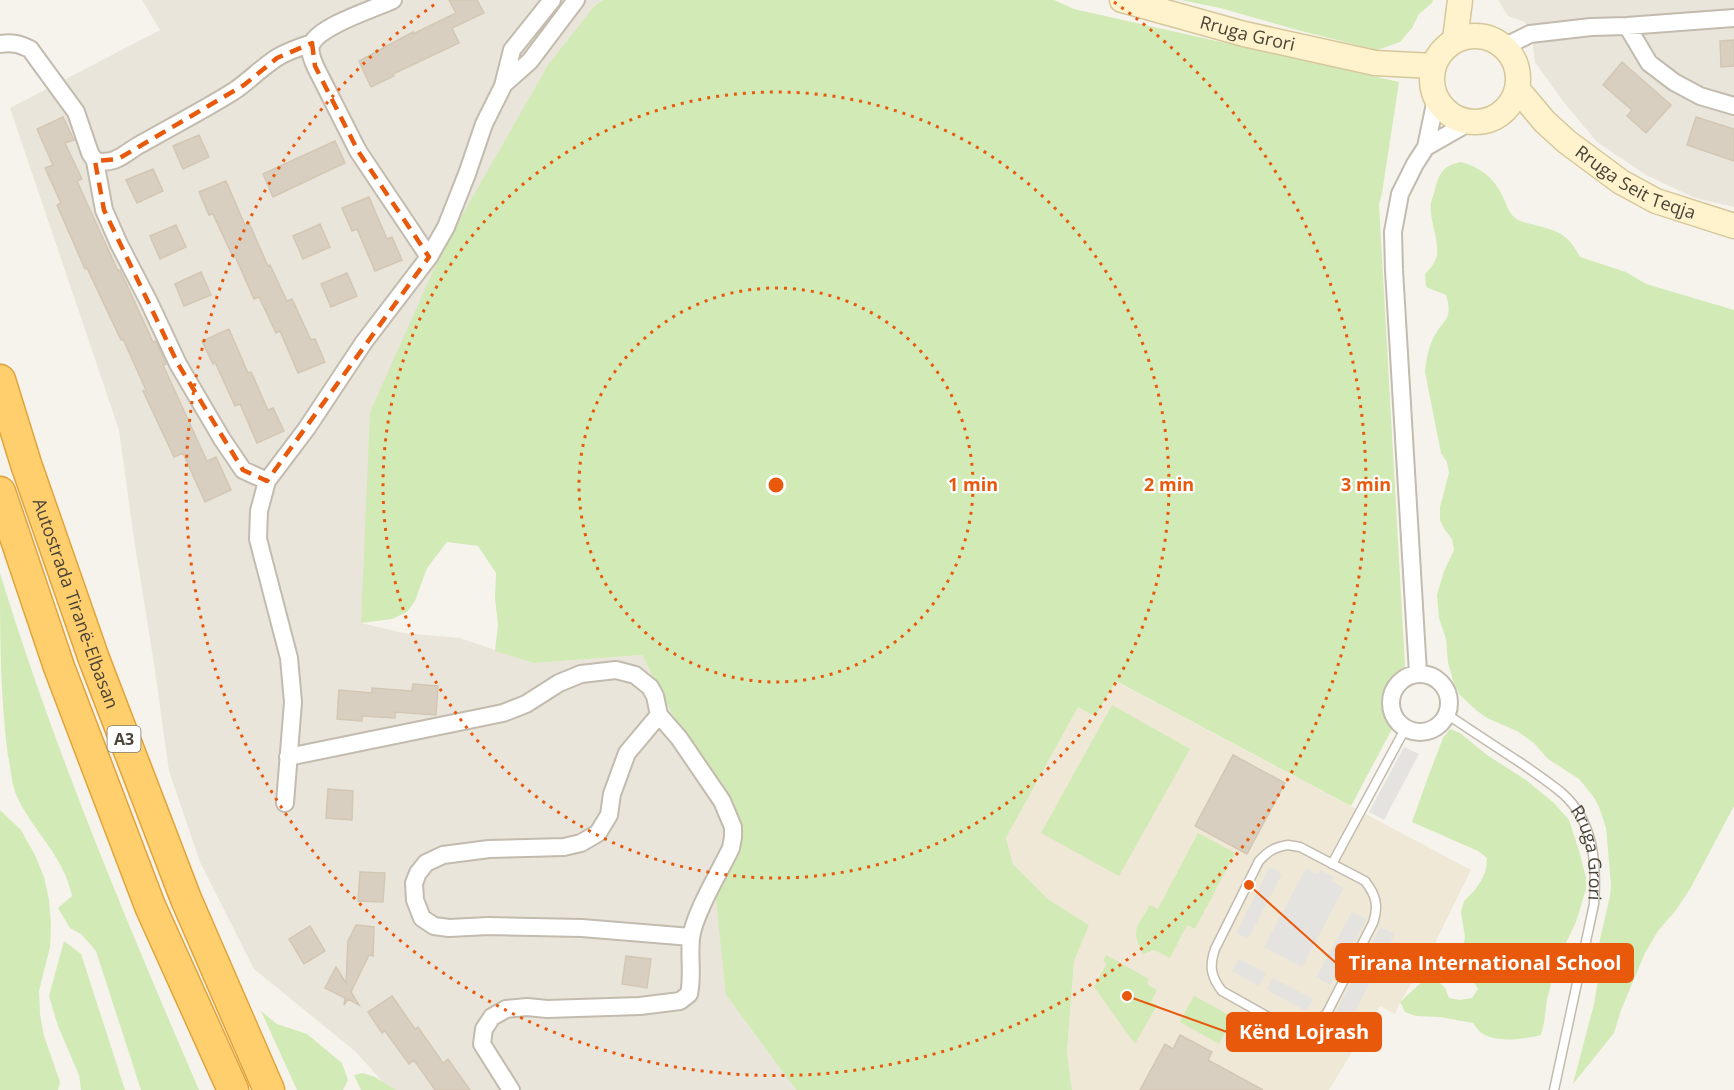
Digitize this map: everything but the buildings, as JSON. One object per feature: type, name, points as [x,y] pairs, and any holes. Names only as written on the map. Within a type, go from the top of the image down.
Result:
[{"type":"highway","name":"Autostrada Tiranë-Elbasan","points":[[0,380],[26,464],[94,659],[186,899],[269,1090]]},
{"type":"highway","name":"Autostrada Tiranë-Elbasan","points":[[0,492],[59,667],[150,906],[233,1090]]},
{"type":"main road","name":"Rruga Grori","points":[[1122,0],[1244,34],[1375,63],[1433,66]]},
{"type":"main road","points":[[1455,40],[1460,0]]},
{"type":"main road","points":[[1468,0],[1494,42],[1517,67],[1518,90],[1512,103],[1492,120],[1468,123],[1449,115],[1434,95],[1431,78],[1438,56],[1455,40],[1469,36],[1494,42]]},
{"type":"main road","name":"Rruga Grori","points":[[1375,63],[1434,95]]},
{"type":"main road","name":"Rruga Seit Teqja","points":[[1518,90],[1545,122],[1567,142],[1620,182],[1656,201],[1732,228]]},
{"type":"main road","points":[[1503,113],[1545,122]]},
{"type":"street","points":[[95,161],[106,163],[118,159],[139,144],[215,103],[243,85],[277,58],[293,49],[312,43],[327,30],[393,0]]},
{"type":"street","points":[[285,803],[293,702],[289,658],[258,539],[259,511],[267,481],[307,428],[364,342],[429,257],[446,227],[484,124],[503,86],[512,50],[552,0]]},
{"type":"street","points":[[503,86],[530,61],[576,0]]},
{"type":"street","points":[[1494,42],[1530,34],[1591,27],[1734,18]]},
{"type":"street","points":[[1627,26],[1649,63],[1674,82],[1700,96],[1734,106]]},
{"type":"street","points":[[312,43],[310,51],[315,66],[358,151],[429,257]]},
{"type":"street","points":[[0,44],[19,44],[30,50],[76,112],[95,161],[104,210],[178,364],[243,470],[267,481]]},
{"type":"street","points":[[1419,674],[1394,282],[1393,232],[1400,194],[1426,147],[1434,95]]},
{"type":"street","points":[[1426,147],[1468,123]]},
{"type":"street","points":[[288,757],[503,713],[526,704],[559,683],[581,674],[616,670],[635,675],[650,687],[656,696],[659,715],[679,738],[722,801],[733,826],[734,837],[731,848],[696,922],[691,938],[689,994],[680,1001],[640,1006],[506,1009],[492,1017],[484,1029],[482,1044],[511,1090]]},
{"type":"street","points":[[1409,675],[1428,675],[1437,679],[1449,695],[1448,715],[1442,723],[1425,733],[1405,729],[1393,715],[1390,706],[1391,696],[1401,680],[1409,675]]},
{"type":"street","points":[[659,715],[627,753],[612,794],[609,815],[598,833],[581,843],[564,847],[489,849],[443,855],[426,863],[418,873],[414,883],[415,900],[422,918],[434,926],[582,928],[691,938]]},
{"type":"lane","name":"Rruga Grori","points":[[1448,715],[1563,794],[1583,820],[1590,837],[1596,879],[1594,904],[1554,1090]]},
{"type":"lane","points":[[1332,864],[1405,729]]},
{"type":"lane","points":[[1288,845],[1300,847],[1332,864],[1365,881],[1372,890],[1377,912],[1327,1013],[1319,1022],[1309,1027],[1298,1029],[1286,1027],[1222,991],[1211,971],[1211,960],[1259,861],[1267,853],[1277,847],[1288,845]]},
{"type":"highlighted area","points":[[312,43],[315,66],[358,151],[429,257],[267,481],[243,470],[178,364],[104,210],[95,161],[118,159],[244,85],[277,58]]},
{"type":"shaded area","points":[[142,0],[604,0],[595,4],[361,623],[403,633],[460,638],[534,663],[642,655],[728,823],[726,995],[796,1090],[390,1090],[356,1052],[254,969],[200,862],[169,771],[119,430],[10,108],[160,30]]},
{"type":"shaded area","points":[[1498,0],[1734,0],[1734,207],[1695,198],[1646,175],[1597,142],[1562,100],[1535,62],[1533,46],[1525,22],[1508,16]]},
{"type":"shaded area","points":[[1115,681],[1471,870],[1429,955],[1395,1014],[1380,1006],[1329,1090],[1072,1090],[1067,1052],[1074,961],[1088,925],[1049,900],[1013,864],[1006,838],[1078,707]]},
{"type":"shaded area","points":[[1404,747],[1419,754],[1384,820],[1369,812]]},
{"type":"shaded area","points":[[1270,867],[1282,874],[1248,939],[1236,933]]},
{"type":"shaded area","points":[[1306,868],[1318,874],[1320,870],[1334,877],[1332,881],[1344,888],[1302,967],[1264,947]]},
{"type":"shaded area","points":[[1352,912],[1367,919],[1330,985],[1316,977]]},
{"type":"shaded area","points":[[1380,927],[1395,934],[1345,1031],[1330,1023]]},
{"type":"shaded area","points":[[1239,959],[1266,973],[1259,986],[1232,971]]},
{"type":"shaded area","points":[[1273,978],[1313,999],[1306,1011],[1267,990]]},
{"type":"green space","points":[[604,0],[1054,0],[1074,9],[1399,82],[1379,204],[1405,666],[1390,680],[1384,694],[1383,701],[1393,727],[1351,806],[1116,681],[1095,716],[1078,707],[1006,838],[1013,864],[1049,900],[1089,925],[1074,961],[1067,1052],[1072,1090],[796,1090],[726,995],[716,900],[728,823],[642,655],[534,663],[495,651],[498,625],[495,598],[496,573],[478,546],[447,542],[427,568],[415,601],[407,612],[392,619],[361,623],[370,412],[444,247],[548,65],[596,4]]},
{"type":"green space","points":[[1181,0],[1433,0],[1419,14],[1412,28],[1400,42],[1377,50],[1220,8]]},
{"type":"green space","points":[[1461,162],[1482,171],[1493,181],[1515,218],[1566,237],[1580,257],[1626,272],[1646,284],[1734,310],[1734,806],[1690,889],[1658,931],[1645,953],[1614,1033],[1573,1084],[1594,1004],[1598,980],[1599,944],[1610,896],[1606,828],[1593,796],[1579,779],[1548,759],[1534,743],[1517,731],[1487,718],[1459,694],[1448,662],[1446,639],[1439,618],[1437,595],[1444,571],[1454,550],[1452,539],[1440,520],[1440,507],[1449,473],[1447,462],[1441,453],[1425,372],[1431,343],[1449,310],[1446,295],[1426,287],[1425,274],[1437,255],[1431,209],[1436,185],[1445,169]]},
{"type":"green space","points":[[0,573],[67,770],[199,1090],[141,1090],[96,951],[81,934],[70,928],[58,908],[72,896],[68,881],[21,805],[15,792],[8,756],[2,688]]},
{"type":"green space","points":[[1112,705],[1190,749],[1119,876],[1041,833]]},
{"type":"green space","points":[[1450,729],[1460,733],[1554,803],[1569,820],[1580,854],[1586,878],[1586,889],[1576,922],[1557,962],[1547,999],[1541,1035],[1519,1039],[1496,1039],[1482,1033],[1473,1023],[1440,1017],[1416,1016],[1405,1012],[1400,1002],[1425,979],[1436,979],[1445,988],[1449,998],[1460,1000],[1472,998],[1478,989],[1461,959],[1465,937],[1461,912],[1464,901],[1481,881],[1486,870],[1487,858],[1478,851],[1412,822],[1443,738]]},
{"type":"green space","points":[[0,810],[21,830],[35,855],[44,877],[49,900],[50,947],[39,991],[40,1014],[44,1036],[60,1082],[58,1090],[0,1090]]},
{"type":"green space","points":[[1198,833],[1235,853],[1195,929],[1187,925],[1170,958],[1154,950],[1143,954],[1137,939],[1137,928],[1150,905],[1158,909]]},
{"type":"green space","points":[[64,941],[81,954],[125,1090],[81,1090],[79,1075],[58,1026],[49,996]]},
{"type":"green space","points":[[1106,955],[1149,979],[1147,984],[1157,990],[1151,1002],[1157,1005],[1135,1044],[1094,987],[1107,963],[1103,961]]},
{"type":"green space","points":[[1194,996],[1233,1017],[1219,1044],[1180,1022]]},
{"type":"green space","points":[[261,1011],[277,1024],[307,1034],[342,1063],[348,1080],[343,1090],[297,1090]]},
{"type":"green space","points":[[363,1073],[375,1077],[396,1090],[361,1090],[354,1075]]},
{"type":"place","name":"Tirana International School","points":[[1249,885]]},
{"type":"place","name":"Kënd Lojrash","points":[[1127,996]]}]
